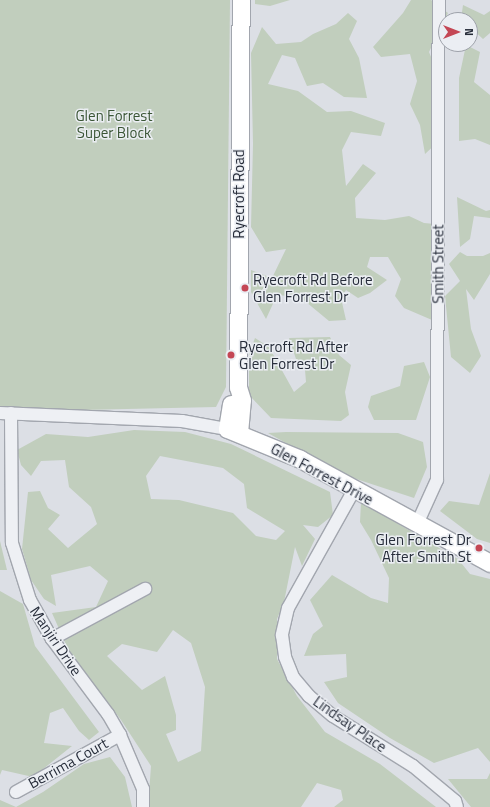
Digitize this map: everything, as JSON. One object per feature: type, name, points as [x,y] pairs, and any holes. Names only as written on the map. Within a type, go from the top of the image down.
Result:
[{"type":"street","name":"Ryecroft Road","points":[[233,431],[242,400],[238,387],[240,0]]},
{"type":"street","name":"Smith Street","points":[[417,524],[437,480],[439,0]]},
{"type":"street","name":"Glen Forrest Drive","points":[[6,413],[182,421],[233,431],[300,459],[354,490],[490,562]]},
{"type":"street","name":"Manjiri Drive","points":[[6,413],[12,543],[30,600],[52,639],[108,714],[120,735],[143,789],[143,807]]},
{"type":"street","name":"Lindsay Place","points":[[354,490],[288,608],[282,634],[284,656],[293,677],[309,696],[332,716],[413,766],[455,801],[457,807]]},
{"type":"street","points":[[52,639],[145,589]]},
{"type":"street","name":"Berrima Court","points":[[16,792],[120,735]]},
{"type":"green space","name":"Glen Forrest Super Block","points":[[0,0],[230,0],[226,387],[216,407],[82,410],[0,407]]},
{"type":"green space","points":[[255,0],[290,0],[270,6],[255,4]]},
{"type":"green space","points":[[411,0],[431,0],[447,12],[438,12],[438,34],[429,52],[444,88],[440,140],[425,154],[420,125],[410,104],[417,81],[410,54],[381,57],[373,47],[403,13]]},
{"type":"green space","points":[[463,5],[478,12],[462,12]]},
{"type":"green space","points":[[490,11],[490,33],[483,39],[478,34],[478,12],[484,15]]},
{"type":"green space","points":[[348,13],[357,21],[349,39],[359,58],[367,98],[344,97],[323,83],[307,86],[295,58],[282,55],[268,84],[298,91],[327,112],[351,111],[385,123],[381,136],[351,132],[342,150],[346,186],[363,164],[376,173],[355,198],[356,218],[385,220],[409,216],[424,223],[435,224],[432,320],[404,308],[395,296],[401,279],[388,257],[370,257],[367,267],[387,280],[370,293],[358,298],[346,290],[341,298],[346,320],[329,321],[300,297],[277,295],[266,319],[251,292],[251,270],[272,278],[286,249],[266,252],[251,227],[253,144],[251,53],[262,27],[276,44],[301,42],[313,34],[336,24]]},
{"type":"green space","points":[[465,52],[480,52],[474,82],[490,95],[490,145],[475,139],[459,141],[459,78]]},
{"type":"green space","points":[[457,197],[486,211],[490,210],[490,218],[474,216],[470,239],[460,247]]},
{"type":"green space","points":[[460,252],[467,256],[483,256],[490,253],[490,274],[474,300],[466,289],[471,329],[481,356],[470,373],[451,357],[445,296],[460,281],[449,264]]},
{"type":"green space","points":[[330,337],[339,355],[351,365],[345,392],[349,415],[341,421],[271,418],[249,395],[249,354],[255,338],[269,347],[294,392],[306,382],[305,370],[296,359],[289,338]]},
{"type":"green space","points":[[424,362],[430,377],[416,420],[374,420],[368,407],[371,396],[400,386],[404,366]]},
{"type":"green space","points":[[134,430],[185,432],[231,444],[330,492],[333,515],[318,527],[303,525],[315,539],[302,566],[295,547],[284,602],[277,619],[277,659],[297,696],[325,732],[380,764],[436,807],[334,807],[343,800],[341,790],[317,783],[301,807],[148,807],[151,766],[121,720],[68,649],[52,613],[96,607],[108,581],[90,566],[51,575],[56,606],[44,599],[31,580],[22,549],[28,492],[40,491],[48,508],[60,515],[48,529],[68,548],[97,524],[91,507],[69,487],[65,460],[41,461],[31,476],[21,465],[17,450],[46,434],[88,437]],"holes":[[[160,456],[223,468],[244,484],[247,508],[285,531],[276,540],[256,536],[233,513],[179,500],[151,499],[146,476]],[[173,630],[191,643],[205,687],[201,751],[178,762],[166,734],[176,730],[176,715],[165,676],[142,690],[107,656],[122,644],[157,652]]]},
{"type":"green space","points":[[268,433],[398,433],[423,442],[427,467],[414,498],[341,474]]},
{"type":"green space","points":[[490,473],[490,543],[477,539],[440,511],[449,501],[479,505]]},
{"type":"green space","points":[[361,502],[458,559],[470,574],[490,579],[490,762],[478,748],[434,763],[390,738],[338,703],[324,682],[347,677],[346,654],[304,656],[313,634],[323,626],[310,600],[332,575],[371,598],[388,603],[389,578],[371,540],[360,522]]},
{"type":"green space","points":[[0,541],[7,570],[0,570]]},
{"type":"green space","points":[[0,591],[23,604],[35,646],[99,732],[89,740],[79,731],[63,708],[50,713],[44,743],[72,746],[33,777],[2,770],[0,775]]},
{"type":"green space","points":[[110,757],[125,777],[132,807],[16,807],[43,792],[84,764]]},
{"type":"green space","points":[[490,773],[490,807],[471,807],[448,779],[487,779]]},
{"type":"green space","points":[[0,800],[16,807],[0,807]]},
{"type":"place","name":"Ryecroft Rd Before Glen Forrest Dr","points":[[245,288]]},
{"type":"place","name":"Ryecroft Rd After Glen Forrest Dr","points":[[231,355]]},
{"type":"place","name":"Glen Forrest Dr After Smith St","points":[[479,548]]}]
